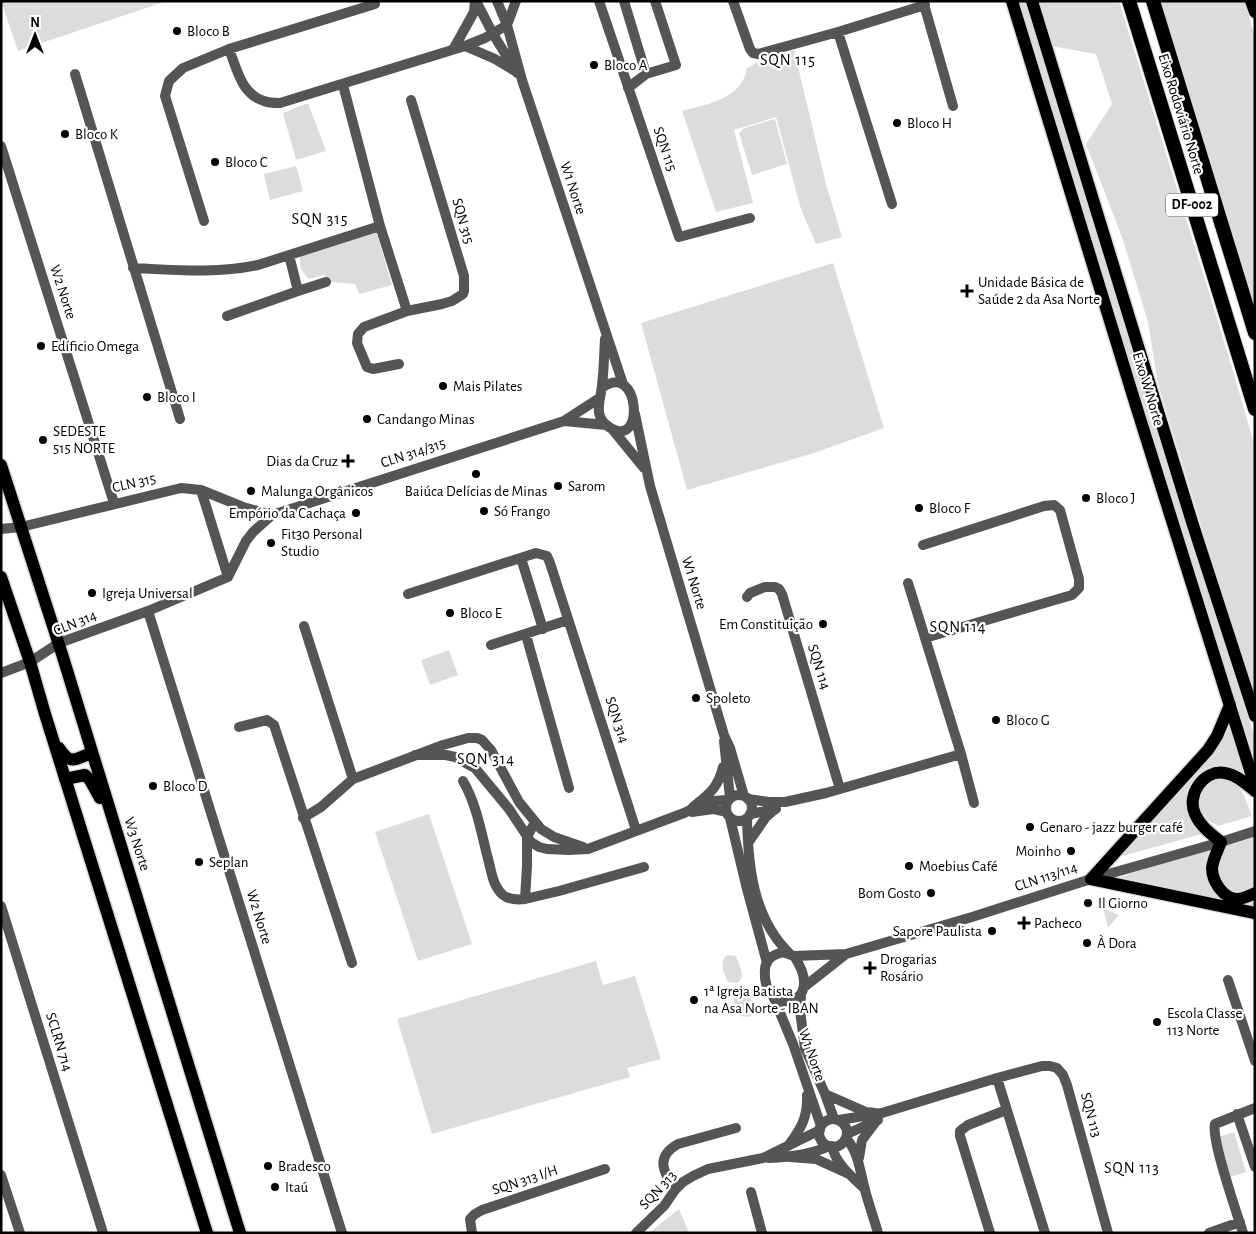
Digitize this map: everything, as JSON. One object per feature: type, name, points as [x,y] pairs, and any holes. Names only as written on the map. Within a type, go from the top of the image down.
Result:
[{"type":"highway","name":"Eixo Rodoviário Norte","points":[[1129,1],[1255,409]]},
{"type":"highway","name":"Eixo Rodoviário Norte","points":[[1153,1],[1255,333]]},
{"type":"main road","name":"Eixo W Norte","points":[[1012,1],[1255,786]]},
{"type":"main road","name":"Eixo W Norte","points":[[1032,1],[1181,486],[1255,716]]},
{"type":"main road","points":[[1251,1],[1255,12]]},
{"type":"main road","name":"W3 Norte","points":[[2,467],[59,643],[240,1233]]},
{"type":"main road","points":[[1,577],[30,662],[207,1233]]},
{"type":"main road","points":[[1091,878],[1208,750],[1217,736],[1230,705]]},
{"type":"main road","points":[[52,737],[66,758],[71,760],[92,753]]},
{"type":"main road","points":[[1255,791],[1235,776],[1216,773],[1200,783],[1192,801],[1194,812],[1204,828],[1221,842],[1212,865],[1214,880],[1217,886],[1231,898],[1244,898],[1255,893]]},
{"type":"main road","points":[[65,779],[85,775],[90,780],[113,822]]},
{"type":"main road","points":[[1091,878],[1255,913]]},
{"type":"street","name":"W1 Norte","points":[[475,1],[519,76]]},
{"type":"street","points":[[454,48],[474,12],[475,1]]},
{"type":"street","name":"W1 Norte","points":[[497,1],[507,25],[519,76],[623,384]]},
{"type":"street","points":[[229,49],[241,81],[248,92],[264,101],[280,103],[465,46],[493,34],[507,25],[516,1]]},
{"type":"street","name":"SQN 115","points":[[599,1],[679,238],[750,218]]},
{"type":"street","points":[[624,1],[646,74]]},
{"type":"street","points":[[628,88],[646,74],[676,65],[655,1]]},
{"type":"street","points":[[733,1],[750,49],[753,53],[758,54],[838,32],[924,3],[953,106]]},
{"type":"street","points":[[204,221],[165,96],[169,81],[183,68],[229,49],[375,4]]},
{"type":"street","points":[[838,32],[892,204]]},
{"type":"street","points":[[465,46],[495,59],[519,76]]},
{"type":"street","points":[[75,74],[180,419]]},
{"type":"street","points":[[343,85],[380,226],[407,311]]},
{"type":"street","name":"SQN 315","points":[[398,364],[373,369],[366,367],[357,343],[358,334],[364,327],[407,311],[442,304],[459,297],[464,291],[464,276],[411,100]]},
{"type":"street","name":"W2 Norte","points":[[1,146],[114,503]]},
{"type":"street","points":[[133,268],[209,272],[258,266],[380,226]]},
{"type":"street","points":[[288,255],[298,292]]},
{"type":"street","points":[[227,316],[326,282]]},
{"type":"street","name":"W1 Norte","points":[[602,388],[605,334]]},
{"type":"street","points":[[614,382],[623,384],[628,389],[633,400],[635,414],[628,428],[619,430],[609,428],[599,413],[598,399],[602,388],[614,382]]},
{"type":"street","name":"CLN 314/315","points":[[272,515],[564,421],[598,399]]},
{"type":"street","name":"W1 Norte","points":[[635,414],[645,469],[724,735],[746,797]]},
{"type":"street","name":"CLN 314/315","points":[[564,421],[609,428]]},
{"type":"street","name":"W1 Norte","points":[[609,428],[645,469]]},
{"type":"street","name":"CLN 315","points":[[1,529],[21,527],[181,488],[201,490],[243,507],[272,515]]},
{"type":"street","points":[[201,490],[228,577]]},
{"type":"street","points":[[923,545],[1044,506],[1054,505],[1060,510],[1079,579],[1078,588],[1072,595],[925,638]]},
{"type":"street","points":[[228,577],[246,541],[272,515]]},
{"type":"street","name":"SQN 314","points":[[408,594],[536,553],[547,556],[598,708],[636,830]]},
{"type":"street","points":[[520,558],[542,629]]},
{"type":"street","name":"CLN 314","points":[[1,673],[30,662],[59,643],[148,611],[228,577]]},
{"type":"street","points":[[908,583],[962,754],[974,804]]},
{"type":"street","name":"SQN 114","points":[[747,597],[750,593],[770,587],[779,589],[782,594],[840,789]]},
{"type":"street","name":"W2 Norte","points":[[148,611],[342,1233]]},
{"type":"street","points":[[491,645],[568,620]]},
{"type":"street","points":[[304,626],[353,779]]},
{"type":"street","points":[[526,635],[569,788]]},
{"type":"street","points":[[239,727],[267,720],[274,725],[352,963]]},
{"type":"street","name":"W1 Norte","points":[[724,735],[729,799]]},
{"type":"street","points":[[304,818],[321,807],[353,779],[458,740],[477,738],[488,745],[519,802],[535,822],[547,833],[588,848]]},
{"type":"street","points":[[455,757],[458,740]]},
{"type":"street","points":[[693,807],[712,801],[729,799],[734,796],[769,802],[785,802],[826,794],[962,754]]},
{"type":"street","points":[[415,755],[446,755],[455,757],[475,768],[509,809],[526,837],[539,847],[569,850],[588,848],[684,813],[713,810],[728,815],[736,821],[774,810]]},
{"type":"street","points":[[684,813],[711,792],[718,784],[725,758]]},
{"type":"street","points":[[463,781],[469,794],[498,888],[502,894],[509,898],[516,900],[525,899],[644,867]]},
{"type":"street","points":[[729,799],[726,806],[746,889],[767,963],[766,976],[768,986],[774,996],[789,1002],[796,1000],[802,991],[802,971],[791,955],[778,942],[753,888],[748,843],[751,803],[746,797]]},
{"type":"street","points":[[509,809],[519,802]]},
{"type":"street","points":[[748,843],[766,817],[785,802]]},
{"type":"street","points":[[525,899],[526,837],[535,822]]},
{"type":"street","name":"CLN 113/114","points":[[791,955],[846,954],[972,917],[1091,878],[1255,831]]},
{"type":"street","points":[[527,866],[547,833]]},
{"type":"street","name":"SCLRN 714","points":[[1,906],[103,1233]]},
{"type":"street","points":[[767,963],[769,958],[775,954],[783,952],[791,955]]},
{"type":"street","name":"CLN 113/114","points":[[802,991],[846,954]]},
{"type":"street","points":[[1228,980],[1255,1061]]},
{"type":"street","name":"W1 Norte","points":[[802,991],[800,1011],[805,1048],[837,1120]]},
{"type":"street","name":"W1 Norte","points":[[774,996],[793,1044],[821,1128]]},
{"type":"street","name":"SQN 113","points":[[837,1120],[878,1116],[1023,1070],[1050,1066],[1057,1068],[1063,1075],[1108,1233]]},
{"type":"street","points":[[997,1078],[1045,1233]]},
{"type":"street","points":[[788,1146],[807,1113],[806,1082]]},
{"type":"street","points":[[825,1094],[878,1116],[862,1140],[859,1158],[865,1189],[878,1233]]},
{"type":"street","points":[[1243,1233],[1217,1147],[1214,1128],[1217,1123],[1255,1108]]},
{"type":"street","points":[[990,1233],[960,1131],[968,1125],[1006,1110]]},
{"type":"street","points":[[1237,1114],[1255,1167]]},
{"type":"street","name":"SQN 113","points":[[846,1136],[878,1116]]},
{"type":"street","points":[[846,1136],[843,1142],[831,1146],[825,1144],[820,1138],[821,1128],[829,1120],[837,1120],[845,1126],[846,1136],[861,1169]]},
{"type":"street","points":[[675,1190],[663,1168],[665,1153],[678,1144],[736,1128]]},
{"type":"street","name":"SQN 313","points":[[763,1158],[821,1128]]},
{"type":"street","points":[[831,1146],[834,1154],[849,1174],[865,1189]]},
{"type":"street","name":"SQN 313","points":[[636,1233],[664,1206],[683,1182],[708,1169],[763,1158],[790,1157],[831,1146]]},
{"type":"street","points":[[790,1157],[816,1159],[849,1174]]},
{"type":"street","name":"SQN 313 I/H","points":[[472,1233],[470,1219],[482,1210],[605,1169]]},
{"type":"street","points":[[1,1175],[20,1233]]},
{"type":"street","points":[[751,1192],[762,1233]]},
{"type":"street","points":[[1210,1233],[1240,1222]]},
{"type":"shaded area","points":[[1,1],[167,1],[18,51]]},
{"type":"shaded area","points":[[1016,1],[1025,1],[1075,156],[1192,542],[1255,739],[1255,769]]},
{"type":"shaded area","points":[[1038,1],[1119,1],[1255,447],[1255,700],[1158,384],[1148,322],[1123,240],[1086,144],[1112,104],[1096,54],[1051,46]]},
{"type":"shaded area","points":[[1159,1],[1244,1],[1255,36],[1255,307]]},
{"type":"shaded area","points":[[794,50],[826,184],[842,237],[816,244],[801,209],[776,117],[734,130],[753,203],[716,212],[682,111],[722,98],[738,87],[744,78],[747,68],[760,61]]},
{"type":"shaded area","points":[[308,103],[326,151],[296,160],[283,113]]},
{"type":"shaded area","points":[[775,119],[787,164],[752,175],[739,133],[744,128]]},
{"type":"shaded area","points":[[296,166],[303,191],[270,200],[264,174]]},
{"type":"shaded area","points":[[376,231],[392,285],[359,294],[355,284],[331,282],[324,275],[309,279],[302,271],[300,264],[301,253]]},
{"type":"shaded area","points":[[833,263],[884,428],[814,453],[687,490],[641,323]]},
{"type":"shaded area","points":[[449,650],[458,675],[430,685],[421,660]]},
{"type":"shaded area","points":[[1227,720],[1246,780],[1217,767],[1206,769],[1195,779],[1188,794],[1188,809],[1190,816],[1205,833],[1112,859]]},
{"type":"shaded area","points":[[1217,778],[1225,779],[1237,785],[1244,795],[1252,816],[1218,826],[1199,815],[1196,803],[1205,783]]},
{"type":"shaded area","points":[[429,814],[472,944],[418,961],[375,832]]},
{"type":"shaded area","points":[[1255,834],[1255,884],[1246,891],[1241,892],[1226,887],[1217,880],[1216,862],[1222,848]]},
{"type":"shaded area","points":[[1210,848],[1207,861],[1208,871],[1219,893],[1255,897],[1255,909],[1117,878]]},
{"type":"shaded area","points":[[1103,908],[1119,915],[1108,928]]},
{"type":"shaded area","points":[[727,955],[736,956],[740,967],[742,974],[737,983],[728,982],[724,972],[722,965]]},
{"type":"shaded area","points":[[596,961],[603,985],[635,976],[661,1059],[627,1068],[630,1077],[432,1134],[397,1019]]},
{"type":"shaded area","points":[[738,989],[747,990],[753,1008],[752,1014],[749,1017],[739,1016],[734,998],[735,992]]},
{"type":"shaded area","points":[[1234,1132],[1246,1172],[1230,1177],[1218,1137]]},
{"type":"shaded area","points":[[679,1209],[689,1233],[649,1233]]},
{"type":"place","name":"Bloco B","points":[[177,31]]},
{"type":"place","name":"Bloco A","points":[[594,65]]},
{"type":"place","name":"Bloco H","points":[[897,123]]},
{"type":"place","name":"Bloco K","points":[[65,134]]},
{"type":"place","name":"Bloco C","points":[[215,162]]},
{"type":"place","name":"Unidade Básica de Saúde 2 da Asa Norte","points":[[967,291]]},
{"type":"place","name":"Edíficio Omega","points":[[41,346]]},
{"type":"place","name":"Mais Pilates","points":[[443,386]]},
{"type":"place","name":"Bloco I","points":[[147,397]]},
{"type":"place","name":"Candango Minas","points":[[367,419]]},
{"type":"place","name":"SEDESTE 515 NORTE","points":[[43,440]]},
{"type":"place","name":"Dias da Cruz","points":[[348,461]]},
{"type":"place","name":"Baiúca Delícias de Minas","points":[[476,474]]},
{"type":"place","name":"Sarom","points":[[558,486]]},
{"type":"place","name":"Malunga Orgânicos","points":[[251,491]]},
{"type":"place","name":"Bloco J","points":[[1086,498]]},
{"type":"place","name":"Bloco F","points":[[919,508]]},
{"type":"place","name":"Só Frango","points":[[484,511]]},
{"type":"place","name":"Empório da Cachaça","points":[[356,513]]},
{"type":"place","name":"Fit30 Personal Studio","points":[[271,543]]},
{"type":"place","name":"Igreja Universal","points":[[92,593]]},
{"type":"place","name":"Bloco E","points":[[450,613]]},
{"type":"place","name":"Em Constituição","points":[[823,624]]},
{"type":"place","name":"Spoleto","points":[[696,698]]},
{"type":"place","name":"Bloco G","points":[[996,720]]},
{"type":"place","name":"Bloco D","points":[[153,786]]},
{"type":"place","name":"Genaro - jazz burger café","points":[[1030,827]]},
{"type":"place","name":"Moinho","points":[[1071,851]]},
{"type":"place","name":"Seplan","points":[[199,862]]},
{"type":"place","name":"Moebius Café","points":[[909,866]]},
{"type":"place","name":"Bom Gosto","points":[[931,893]]},
{"type":"place","name":"Il Giorno","points":[[1088,903]]},
{"type":"place","name":"Pacheco","points":[[1024,923]]},
{"type":"place","name":"Sapore Paulista","points":[[992,931]]},
{"type":"place","name":"À Dora","points":[[1087,943]]},
{"type":"place","name":"Drogarias Rosário","points":[[870,968]]},
{"type":"place","name":"1ª Igreja Batista na Asa Norte - IBAN","points":[[694,1000]]},
{"type":"place","name":"Escola Classe 113 Norte","points":[[1157,1022]]},
{"type":"place","name":"Bradesco","points":[[268,1166]]},
{"type":"place","name":"Itaú","points":[[275,1187]]},
{"type":"district","name":"SQN 115","points":[[788,60]]},
{"type":"district","name":"SQN 315","points":[[320,219]]},
{"type":"district","name":"SQN 114","points":[[958,627]]},
{"type":"district","name":"SQN 314","points":[[486,759]]},
{"type":"district","name":"SQN 113","points":[[1132,1168]]}]
